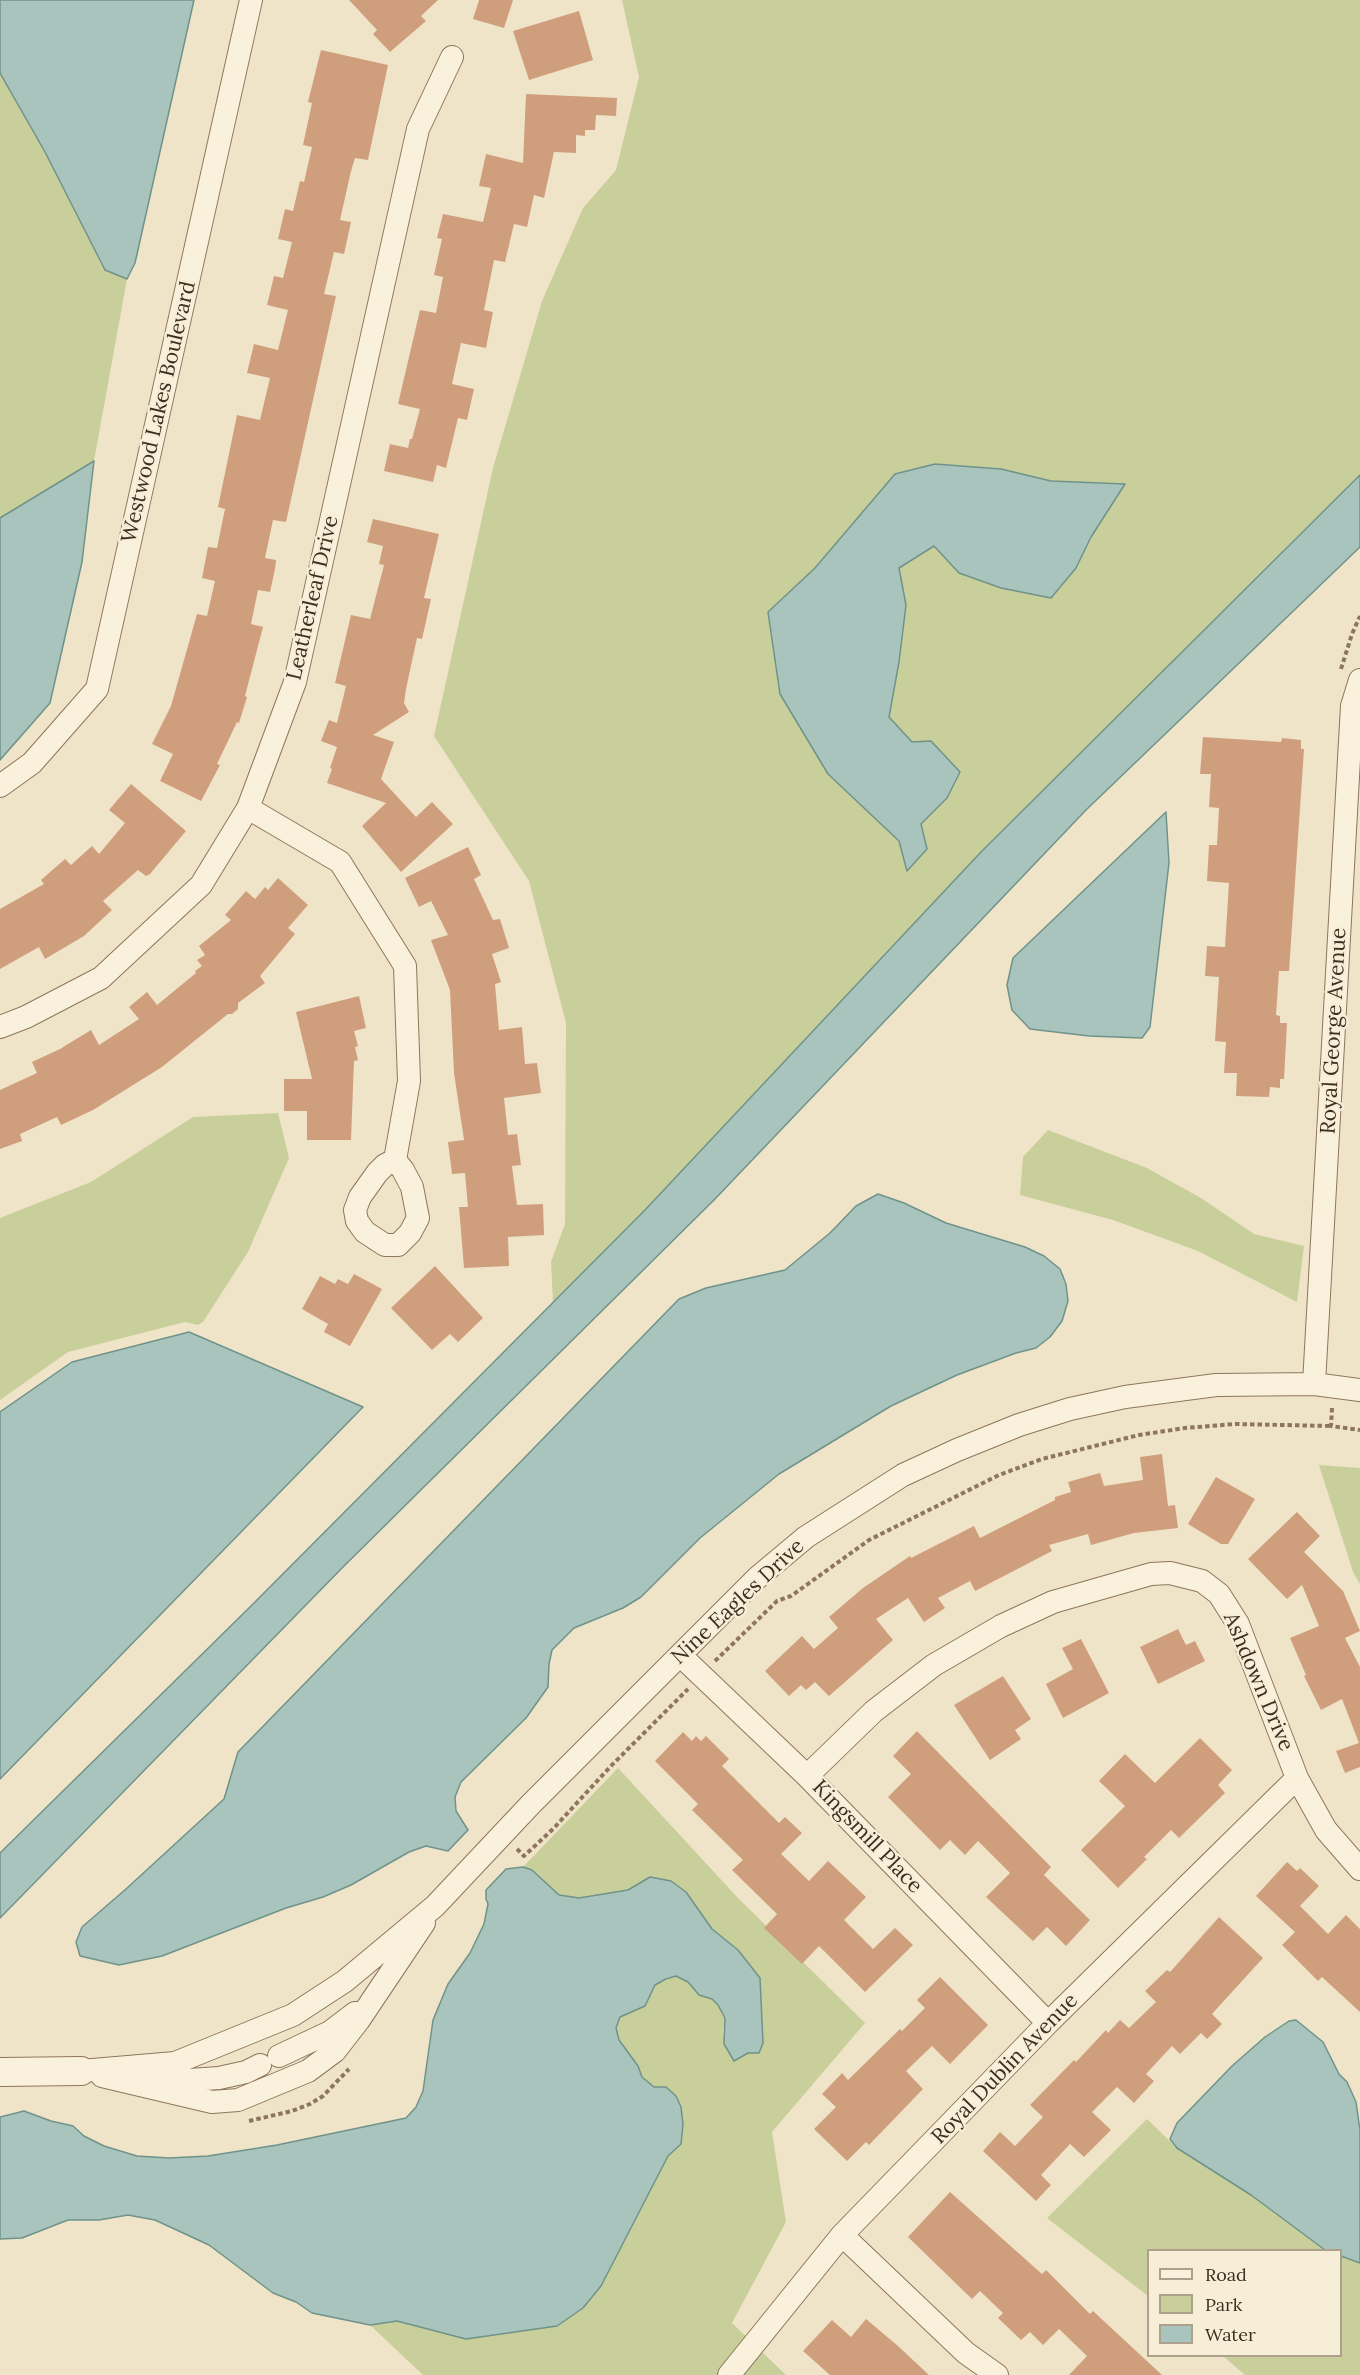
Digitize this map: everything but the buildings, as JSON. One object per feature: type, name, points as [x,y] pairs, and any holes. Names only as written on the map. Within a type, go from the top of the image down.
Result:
[{"type":"street","name":"Westwood Lakes Boulevard","points":[[0,786],[32,763],[97,689],[251,0]]},
{"type":"street","name":"Leatherleaf Drive","points":[[0,1027],[26,1017],[101,978],[201,885],[248,808],[295,682],[418,129],[452,57]]},
{"type":"street","name":"Royal George Avenue","points":[[1314,1384],[1351,879],[1352,706],[1360,680]]},
{"type":"street","points":[[248,808],[340,862],[405,966],[409,1081],[395,1160]]},
{"type":"street","name":"Nine Eagles Drive","points":[[0,2072],[81,2071],[175,2063],[293,2015],[345,1980],[435,1906],[531,1804],[757,1578],[806,1537],[903,1475],[957,1449],[1019,1425],[1070,1409],[1125,1397],[1216,1385],[1314,1384],[1360,1390]]},
{"type":"street","name":"Ashdown Drive","points":[[807,1776],[874,1711],[934,1665],[1001,1626],[1053,1602],[1150,1574],[1170,1572],[1202,1581],[1219,1594],[1238,1624],[1297,1778],[1326,1830],[1360,1869]]},
{"type":"street","name":"Kingsmill Place","points":[[681,1655],[807,1776],[1048,2023]]},
{"type":"street","name":"Royal Dublin Avenue","points":[[729,2375],[842,2235],[1048,2023],[1297,1778]]},
{"type":"street","name":"Nine Eagles Drive","points":[[81,2071],[212,2102],[238,2100],[308,2071],[335,2051],[373,2000],[435,1906]]},
{"type":"street","name":"Nine Eagles Drive","points":[[81,2071],[175,2081],[219,2078],[246,2072],[330,2032],[373,2000]]},
{"type":"street","points":[[842,2235],[966,2353],[997,2375]]},
{"type":"path","points":[[1331,1426],[1333,1400]]},
{"type":"path","points":[[714,1662],[777,1601],[791,1596],[869,1539],[999,1474],[1042,1459],[1139,1435],[1174,1430],[1235,1424],[1331,1426],[1360,1430]]},
{"type":"path","points":[[647,1730],[692,1684]]},
{"type":"green space","points":[[622,0],[1360,0],[1360,475],[981,852],[645,1210],[553,1303],[551,1262],[565,1224],[566,1023],[529,881],[434,736],[493,468],[542,301],[583,208],[616,170],[639,77]]},
{"type":"green space","points":[[0,73],[45,152],[105,270],[127,279],[94,461],[0,518]]},
{"type":"green space","points":[[278,1113],[289,1158],[248,1252],[203,1322],[198,1325],[185,1322],[68,1352],[0,1400],[0,1218],[91,1182],[193,1117]]},
{"type":"green space","points":[[1048,1130],[1147,1168],[1201,1198],[1254,1234],[1304,1246],[1297,1302],[1198,1251],[1113,1220],[1020,1195],[1023,1157]]},
{"type":"green space","points":[[1319,1465],[1360,1468],[1360,1584],[1353,1572]]},
{"type":"green space","points":[[618,1768],[737,1897],[865,2023],[772,2132],[786,2222],[732,2323],[786,2375],[423,2375],[370,2325],[397,2321],[466,2339],[601,2285],[668,2156],[681,2144],[654,2087],[642,2078],[638,2066],[620,2041],[616,2028],[620,2017],[645,2006],[655,1985],[676,1976],[688,1982],[699,1995],[712,1999],[718,2005],[725,2018],[723,2032],[734,2060],[748,2053],[738,1950],[712,1929],[686,1892],[650,1877],[628,1890],[579,1898],[559,1895],[532,1870],[523,1867]]},
{"type":"green space","points":[[1147,2119],[1177,2148],[1251,2195],[1324,2249],[1147,2249],[1147,2295],[1047,2218]]},
{"type":"green space","points":[[1342,2256],[1360,2263],[1360,2375],[1245,2375],[1224,2357],[1342,2357]]},
{"type":"water","points":[[0,0],[194,0],[135,263],[127,279],[105,270],[45,152],[0,73]]},
{"type":"water","points":[[94,461],[82,562],[50,703],[0,760],[0,518]]},
{"type":"water","points":[[935,464],[1001,469],[1051,481],[1125,484],[1091,537],[1076,568],[1051,598],[1001,588],[959,573],[934,546],[899,568],[906,605],[889,717],[912,742],[931,741],[960,772],[947,798],[921,824],[927,849],[907,871],[899,841],[828,774],[780,694],[768,612],[815,568],[895,474]]},
{"type":"water","points":[[1360,475],[1360,547],[1086,810],[715,1199],[343,1567],[0,1918],[0,1853],[252,1605],[645,1210],[981,852]]},
{"type":"water","points":[[1166,812],[1169,863],[1150,1027],[1142,1038],[1089,1036],[1030,1029],[1012,1010],[1007,985],[1013,958]]},
{"type":"water","points":[[878,1194],[904,1203],[946,1223],[1025,1247],[1044,1256],[1060,1269],[1066,1284],[1068,1301],[1062,1321],[1050,1337],[1036,1348],[957,1375],[891,1406],[779,1474],[700,1538],[641,1597],[623,1608],[574,1628],[552,1650],[548,1687],[526,1718],[461,1782],[455,1797],[456,1811],[468,1830],[448,1851],[426,1846],[409,1852],[351,1885],[323,1897],[286,1908],[162,1956],[119,1965],[80,1956],[76,1942],[82,1927],[224,1799],[238,1752],[679,1299],[706,1288],[785,1270],[830,1233],[856,1206]]},
{"type":"water","points":[[189,1332],[363,1407],[0,1779],[0,1412],[72,1362]]},
{"type":"water","points":[[523,1867],[532,1870],[559,1895],[579,1898],[628,1890],[650,1877],[671,1881],[686,1892],[712,1929],[738,1950],[760,1978],[763,2043],[759,2053],[748,2053],[734,2061],[724,2044],[725,2018],[718,2005],[712,1999],[699,1995],[688,1982],[676,1976],[655,1985],[645,2006],[620,2017],[616,2028],[619,2040],[638,2066],[642,2077],[654,2087],[666,2087],[676,2096],[681,2107],[683,2124],[681,2144],[668,2156],[601,2286],[583,2308],[557,2326],[466,2339],[397,2321],[370,2325],[312,2313],[296,2302],[273,2293],[209,2245],[155,2220],[128,2215],[99,2220],[68,2220],[22,2238],[0,2239],[0,2117],[24,2111],[73,2126],[84,2136],[104,2146],[137,2156],[169,2158],[208,2156],[277,2145],[406,2118],[416,2107],[423,2091],[433,2020],[448,1984],[470,1953],[484,1924],[488,1904],[486,1890],[506,1869]]},
{"type":"water","points":[[1296,2020],[1323,2042],[1356,2102],[1360,2130],[1360,2263],[1342,2256],[1342,2249],[1324,2249],[1251,2195],[1177,2148],[1170,2139],[1177,2123],[1232,2066],[1265,2037],[1289,2021]]}]
